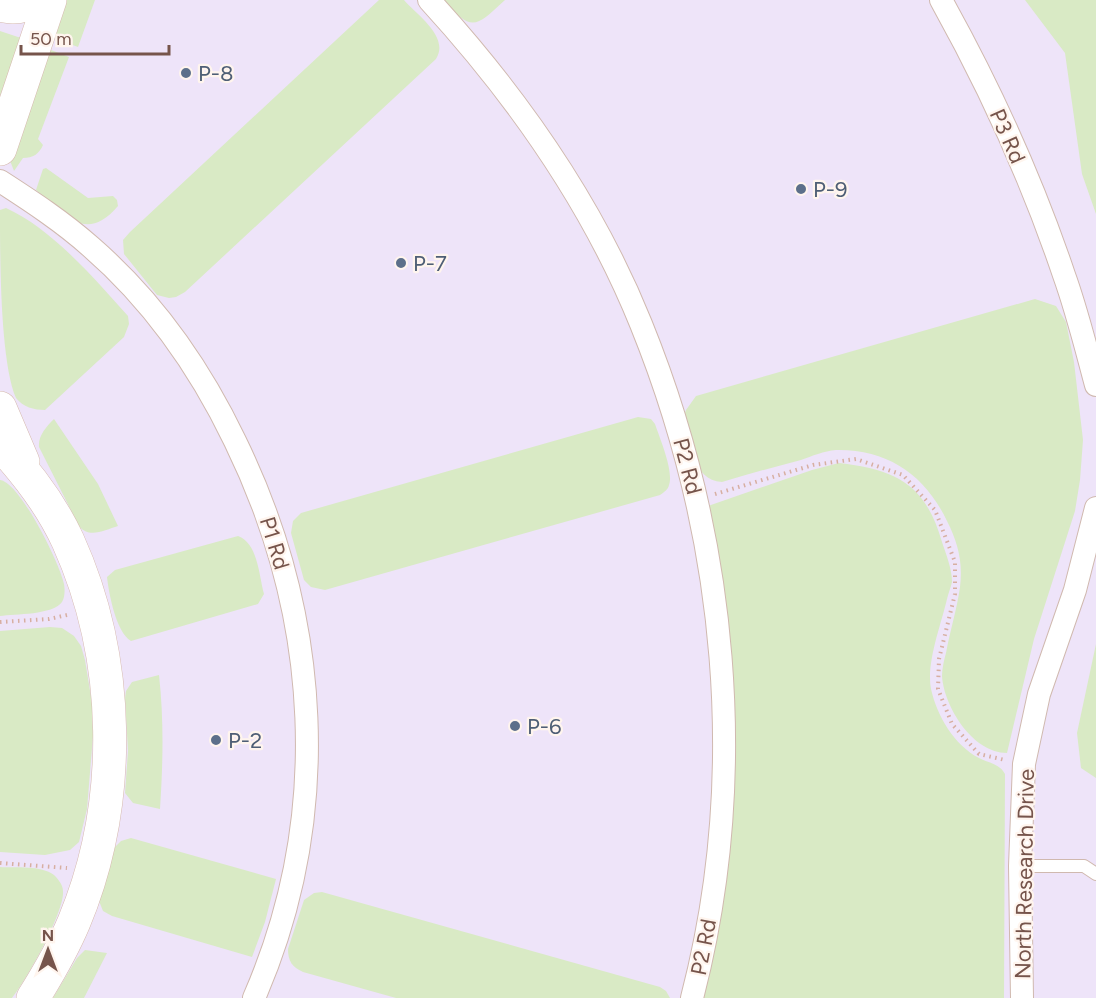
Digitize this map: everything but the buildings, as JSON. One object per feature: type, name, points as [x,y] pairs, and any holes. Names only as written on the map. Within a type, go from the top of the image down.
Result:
[{"type":"main road","points":[[0,5],[5,7],[28,5],[39,0]]},
{"type":"main road","points":[[0,149],[50,0]]},
{"type":"main road","points":[[0,408],[26,472]]},
{"type":"main road","points":[[0,444],[26,472],[68,540],[88,596],[105,669],[110,737],[104,816],[92,867],[75,921],[33,998]]},
{"type":"street","name":"P2 Rd","points":[[429,0],[472,46],[532,127],[571,187],[610,259],[641,323],[670,402],[697,499],[718,621],[723,676],[724,732],[723,807],[716,881],[693,998]]},
{"type":"street","name":"P3 Rd","points":[[941,0],[962,37],[1008,133],[1045,221],[1065,277],[1096,385]]},
{"type":"street","name":"P1 Rd","points":[[0,181],[33,202],[91,247],[149,306],[187,356],[220,410],[248,467],[285,570],[298,630],[306,692],[308,739],[305,801],[294,869],[281,926],[254,998]]},
{"type":"street","name":"North Research Drive","points":[[1022,998],[1020,866],[1024,764],[1039,694],[1075,590],[1096,508]]},
{"type":"lane","points":[[1020,866],[1084,866],[1096,874]]},
{"type":"path","points":[[697,499],[813,465],[856,459],[903,475],[935,510],[955,562],[955,594],[939,658],[938,689],[948,715],[952,724],[979,754],[1024,764]]},
{"type":"path","points":[[0,622],[49,619],[74,614]]},
{"type":"path","points":[[0,863],[74,868]]},
{"type":"shaded area","points":[[0,0],[1096,0],[1096,998],[0,998]]},
{"type":"green space","points":[[58,0],[95,0],[78,47],[46,35]]},
{"type":"green space","points":[[379,0],[404,0],[424,19],[439,43],[436,59],[185,292],[169,298],[157,295],[124,254],[123,240]]},
{"type":"green space","points":[[443,0],[505,0],[480,21],[474,22],[461,17]]},
{"type":"green space","points":[[1025,0],[1096,0],[1096,214],[1082,174],[1065,53]]},
{"type":"green space","points":[[0,31],[21,38],[0,96]]},
{"type":"green space","points":[[46,48],[69,57],[38,139],[43,145],[35,155],[23,158],[14,171],[9,158]]},
{"type":"green space","points":[[46,168],[88,198],[113,196],[118,206],[95,223],[85,224],[75,221],[36,190],[43,169]]},
{"type":"green space","points":[[6,208],[23,217],[56,241],[128,316],[129,324],[124,337],[45,410],[22,404],[16,398],[11,381],[4,334],[1,280],[0,210]]},
{"type":"green space","points":[[1035,299],[1056,306],[1066,322],[1074,362],[1083,440],[1075,511],[1034,639],[1007,753],[995,751],[972,737],[954,714],[944,688],[942,673],[959,595],[960,561],[957,545],[947,521],[928,490],[903,468],[888,460],[872,454],[836,450],[722,482],[712,480],[698,467],[683,418],[696,396]]},
{"type":"green space","points":[[638,417],[651,419],[655,424],[666,455],[670,479],[668,488],[660,495],[325,590],[311,587],[304,580],[291,533],[293,521],[301,513]]},
{"type":"green space","points":[[54,419],[98,484],[118,526],[92,533],[79,526],[39,447],[41,435]]},
{"type":"green space","points":[[839,463],[877,470],[906,483],[927,506],[947,557],[952,582],[932,656],[931,689],[942,719],[954,738],[970,752],[997,766],[1005,774],[1004,998],[702,998],[724,889],[708,506]]},
{"type":"green space","points":[[0,480],[18,494],[28,509],[61,574],[64,598],[51,609],[0,616]]},
{"type":"green space","points":[[238,536],[250,545],[257,561],[264,594],[258,604],[131,641],[126,636],[114,612],[107,577],[115,570]]},
{"type":"green space","points":[[62,628],[74,636],[81,646],[85,660],[92,703],[93,736],[87,809],[79,842],[70,850],[45,855],[0,852],[0,631]]},
{"type":"green space","points":[[1096,644],[1096,778],[1081,768],[1077,733]]},
{"type":"green space","points":[[159,675],[162,708],[160,809],[133,803],[125,793],[128,751],[126,691],[132,682]]},
{"type":"green space","points":[[131,838],[276,879],[265,922],[252,957],[112,916],[103,911],[99,901],[115,847],[121,841]]},
{"type":"green space","points":[[0,867],[35,868],[49,872],[59,880],[63,891],[58,914],[51,929],[35,962],[12,998],[0,998]]},
{"type":"green space","points":[[322,892],[660,987],[670,998],[396,998],[303,972],[291,963],[288,949],[304,900],[314,893]]},
{"type":"green space","points":[[85,950],[107,953],[84,998],[53,998],[77,958]]},
{"type":"place","name":"P-8","points":[[186,73]]},
{"type":"place","name":"P-9","points":[[801,189]]},
{"type":"place","name":"P-7","points":[[401,263]]},
{"type":"place","name":"P-6","points":[[515,726]]},
{"type":"place","name":"P-2","points":[[216,740]]}]
